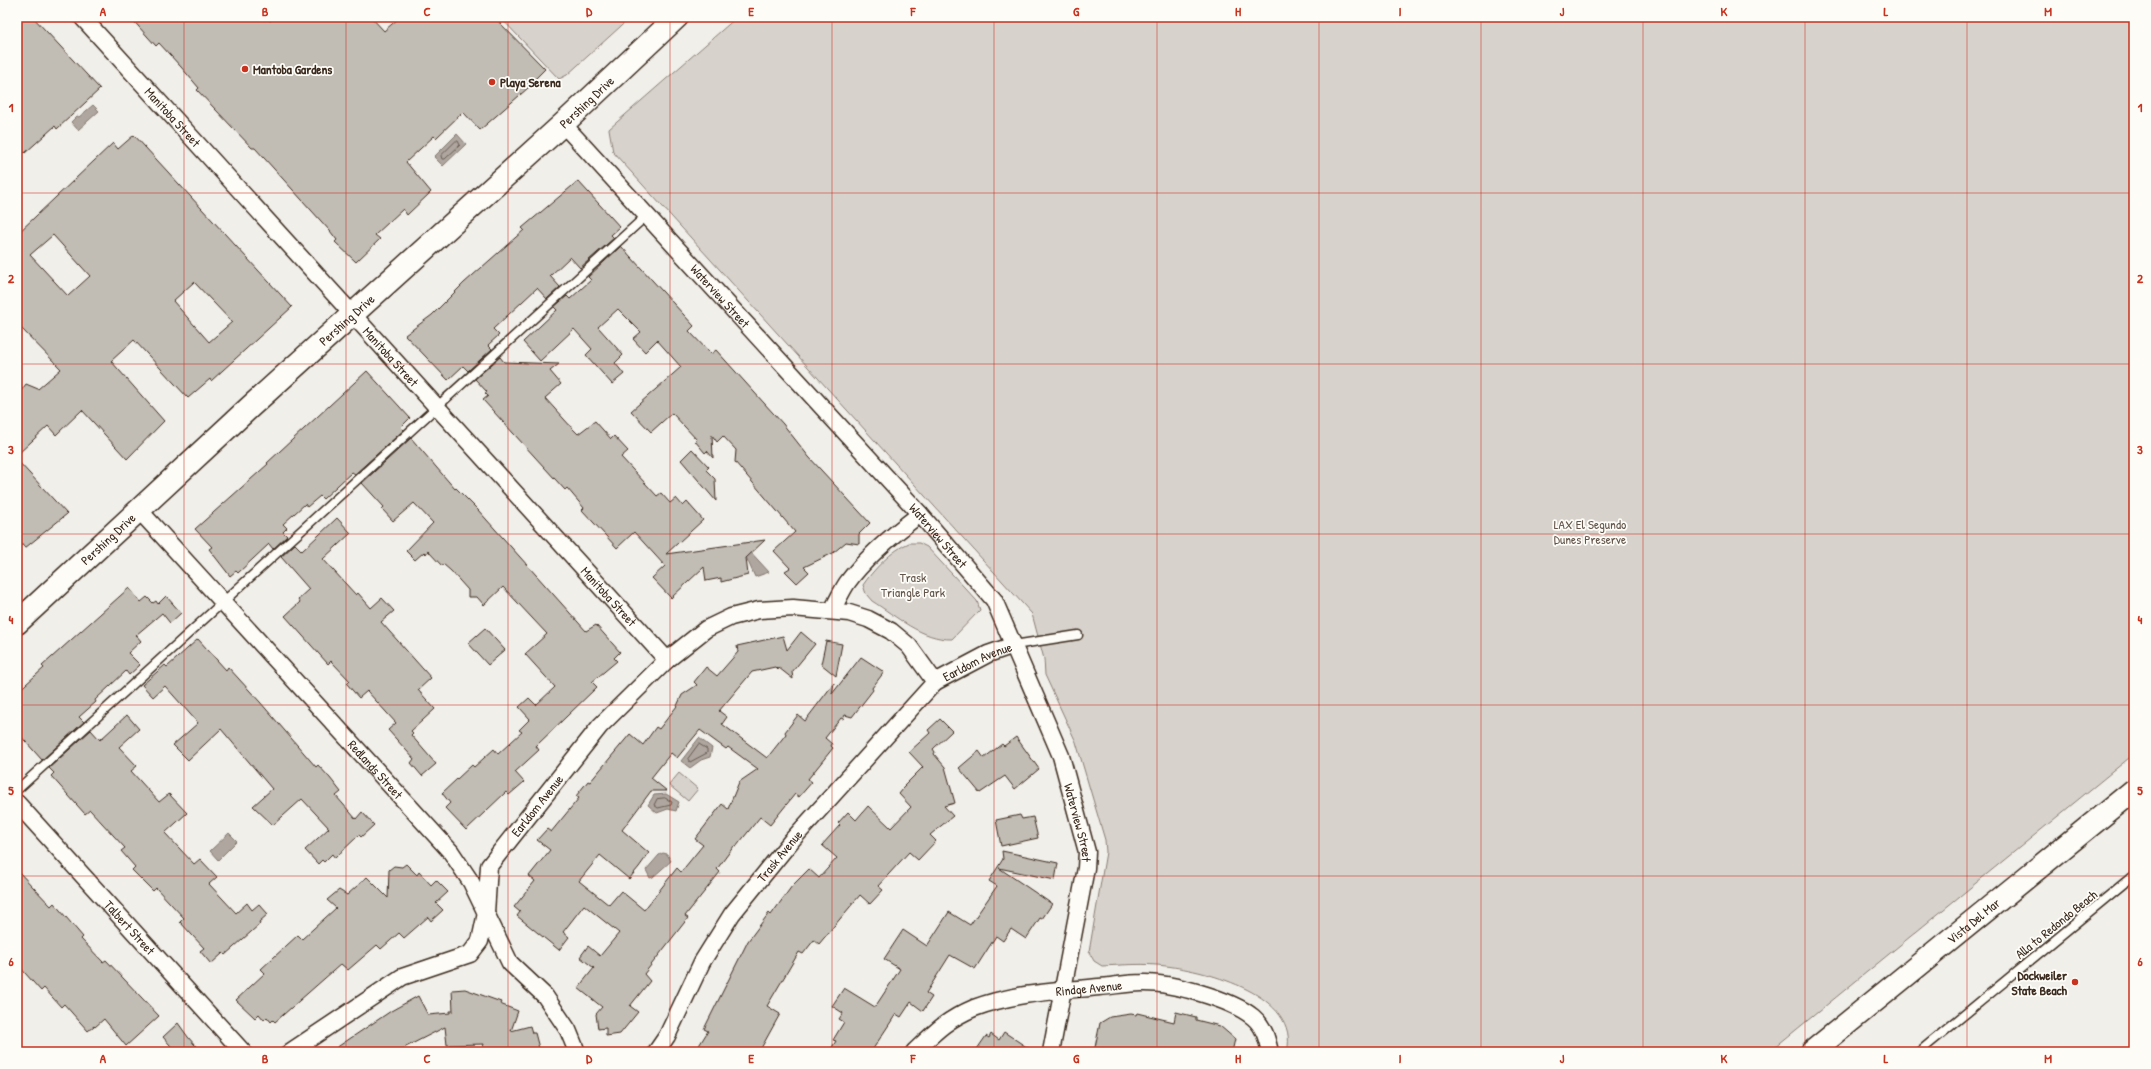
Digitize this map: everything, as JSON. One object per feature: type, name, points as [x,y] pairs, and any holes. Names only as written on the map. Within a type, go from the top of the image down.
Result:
[{"type":"main road","name":"Pershing Drive","points":[[17,623],[563,124],[677,17]]},
{"type":"main road","name":"Vista Del Mar","points":[[1812,1052],[2134,790]]},
{"type":"street","name":"Manitoba Street","points":[[82,17],[667,660]]},
{"type":"street","name":"Waterview Street","points":[[563,124],[920,514],[994,600],[1061,756],[1087,852],[1086,868],[1051,1052]]},
{"type":"street","name":"Redlands Street","points":[[139,510],[221,602],[451,852],[471,882],[510,964],[545,996],[568,1030],[577,1052]]},
{"type":"street","points":[[832,610],[847,583],[866,562],[903,527],[920,514]]},
{"type":"street","name":"Earldom Avenue","points":[[290,1052],[402,977],[470,954],[480,941],[486,913],[489,866],[600,726],[667,660],[706,629],[731,617],[759,610],[793,608],[832,610],[868,618],[891,631],[909,646],[935,682],[988,654],[1014,645]]},
{"type":"street","name":"Trask Avenue","points":[[656,1052],[667,1036],[702,962],[732,914],[792,840],[935,682]]},
{"type":"street","name":"Talbert Street","points":[[17,803],[243,1052]]},
{"type":"street","name":"Rindge Avenue","points":[[914,1052],[945,1022],[975,1008],[1030,994],[1143,983],[1181,988],[1212,996],[1239,1009],[1254,1018],[1266,1034],[1270,1052]]},
{"type":"lane","points":[[17,790],[221,602],[646,216]]},
{"type":"lane","name":"Earldom Avenue","points":[[1014,645],[1078,635]]},
{"type":"lane","name":"Alla to Redondo Beach","points":[[1919,1052],[2134,875]]},
{"type":"green space","points":[[500,17],[631,17],[567,75],[559,79]]},
{"type":"green space","name":"LAX El Segundo Dunes Preserve","points":[[737,17],[2134,17],[2134,754],[1769,1052],[1287,1052],[1288,1032],[1280,1015],[1266,1001],[1226,980],[1166,966],[1134,964],[1102,966],[1094,961],[1089,952],[1106,852],[1105,840],[1076,742],[1045,675],[1044,659],[1032,614],[613,152],[609,129]]},
{"type":"green space","name":"Trask Triangle Park","points":[[909,543],[919,543],[927,547],[977,601],[980,610],[952,639],[930,636],[910,626],[872,601],[866,594],[863,585],[872,573],[896,550]]},
{"type":"green space","points":[[679,773],[698,789],[688,801],[669,785]]},
{"type":"water","points":[[93,105],[99,111],[78,130],[71,122]]},
{"type":"water","points":[[457,134],[466,144],[443,166],[434,157]]},
{"type":"water","points":[[742,548],[747,548],[769,572],[755,577]]},
{"type":"water","points":[[699,738],[712,748],[710,757],[701,760],[690,768],[681,761]]},
{"type":"water","points":[[666,794],[679,802],[676,811],[668,809],[657,813],[648,805],[654,795]]},
{"type":"water","points":[[229,833],[237,841],[218,860],[210,851]]},
{"type":"water","points":[[663,853],[667,854],[671,861],[650,878],[646,870],[659,855]]},
{"type":"building","points":[[17,17],[33,17],[100,89],[57,129],[55,126],[25,153],[24,152],[17,158]]},
{"type":"building","points":[[130,17],[266,17],[270,21],[275,17],[371,17],[384,31],[400,17],[494,17],[545,69],[534,80],[536,81],[480,130],[463,112],[436,138],[434,136],[406,162],[431,192],[407,215],[403,209],[375,235],[380,239],[356,262],[335,242],[337,240],[330,231],[255,148],[252,148],[197,90],[199,88],[159,43],[156,46]]},
{"type":"building","points":[[134,135],[292,307],[211,381],[210,379],[188,398],[134,340],[111,361],[164,421],[127,459],[82,410],[56,435],[48,426],[17,455],[17,396],[26,384],[38,389],[61,369],[17,324],[17,234],[113,143],[118,149]],"holes":[[[53,235],[90,276],[68,296],[30,255]],[[194,282],[232,322],[209,342],[173,301]]]},
{"type":"building","points":[[578,181],[620,227],[611,235],[614,238],[580,268],[570,257],[550,276],[560,287],[547,299],[537,288],[493,329],[499,335],[488,345],[492,349],[468,371],[463,366],[448,380],[405,335],[432,315],[464,283],[524,230],[522,228]]},
{"type":"building","points":[[621,246],[694,326],[689,331],[711,354],[716,350],[783,424],[809,457],[870,523],[859,534],[859,544],[846,542],[833,553],[804,567],[809,572],[797,583],[785,571],[790,568],[774,551],[795,532],[735,462],[736,450],[723,436],[717,442],[712,435],[713,458],[707,451],[705,453],[695,441],[697,440],[672,413],[651,432],[631,411],[681,367],[657,340],[645,352],[633,339],[641,332],[618,309],[598,327],[623,355],[615,363],[624,374],[612,384],[586,355],[592,349],[574,329],[540,361],[523,342],[557,310],[554,307],[567,296],[570,299],[591,280],[588,277]]},
{"type":"building","points":[[500,357],[504,362],[559,364],[550,371],[561,384],[545,398],[573,429],[578,434],[595,421],[611,439],[614,436],[628,451],[621,457],[657,496],[661,493],[670,503],[676,498],[683,506],[687,502],[703,520],[666,554],[765,540],[746,558],[748,575],[721,582],[721,578],[706,581],[704,567],[671,598],[652,578],[665,566],[634,532],[617,548],[582,510],[584,508],[567,488],[565,490],[483,400],[488,396],[485,393],[487,392],[475,379]]},
{"type":"building","points":[[367,371],[410,418],[401,427],[404,430],[355,474],[352,472],[323,499],[320,496],[307,507],[305,504],[283,524],[287,528],[283,532],[287,536],[273,549],[269,544],[238,573],[236,571],[230,576],[209,549],[212,547],[195,529],[268,464],[267,463]]},
{"type":"building","points":[[411,438],[455,489],[456,488],[478,510],[586,631],[596,625],[620,652],[614,658],[617,661],[592,682],[597,687],[536,746],[539,750],[515,772],[524,782],[509,795],[506,792],[466,830],[445,808],[450,803],[442,793],[472,765],[474,767],[494,749],[498,754],[522,732],[519,730],[530,719],[519,707],[529,698],[536,705],[555,687],[525,654],[547,634],[503,587],[484,605],[477,597],[468,597],[468,590],[451,571],[443,564],[442,566],[428,551],[426,554],[424,552],[415,560],[406,551],[433,523],[414,503],[393,521],[382,509],[384,507],[362,483]]},
{"type":"building","points":[[692,449],[709,467],[706,470],[715,479],[716,501],[681,460]]},
{"type":"building","points":[[17,460],[67,514],[25,548],[17,539]]},
{"type":"building","points":[[337,518],[351,533],[323,559],[356,595],[358,593],[371,608],[382,598],[394,611],[381,622],[431,678],[418,690],[435,709],[411,731],[413,733],[411,735],[436,764],[422,776],[411,763],[414,759],[388,730],[396,723],[367,691],[359,698],[347,684],[350,681],[331,661],[328,664],[285,616],[300,602],[298,599],[309,589],[281,557],[295,544],[302,551]]},
{"type":"building","points":[[129,588],[141,602],[147,597],[153,603],[156,601],[158,604],[166,596],[181,613],[170,623],[162,613],[136,635],[141,641],[128,653],[140,665],[129,675],[126,671],[95,700],[96,702],[79,717],[84,722],[42,760],[17,732],[17,692],[44,668],[42,666]]},
{"type":"building","points":[[485,628],[505,650],[488,665],[468,643]]},
{"type":"building","points":[[801,632],[815,644],[792,672],[793,679],[779,668],[778,670],[775,667],[752,672],[719,711],[727,717],[722,724],[767,758],[786,734],[785,732],[798,715],[805,721],[834,683],[832,694],[861,657],[884,672],[872,688],[873,690],[852,717],[845,715],[843,719],[841,718],[825,738],[832,744],[831,746],[833,748],[808,779],[812,782],[799,797],[795,794],[770,825],[760,817],[736,847],[734,846],[717,869],[720,872],[685,916],[688,918],[644,974],[650,981],[630,1006],[638,1012],[620,1034],[606,1036],[606,1028],[598,1029],[596,1014],[602,1007],[578,988],[594,968],[580,957],[588,946],[600,956],[619,933],[584,905],[563,932],[569,937],[559,950],[517,916],[520,912],[514,907],[535,881],[529,876],[550,850],[537,840],[547,829],[551,832],[579,798],[576,796],[588,781],[590,782],[630,734],[643,745],[656,727],[659,729],[677,706],[682,695],[697,685],[694,682],[706,667],[717,676],[738,652],[737,646],[783,636],[787,650]],"holes":[[[700,730],[726,749],[728,747],[758,769],[739,782],[728,809],[722,804],[695,839],[703,845],[681,872],[677,868],[644,910],[621,891],[609,905],[579,881],[600,855],[629,879],[639,867],[649,853],[622,830],[651,791],[667,791],[651,778],[671,753],[677,758]]]},
{"type":"building","points":[[198,639],[226,670],[228,667],[316,767],[318,765],[330,778],[341,792],[336,796],[356,819],[362,812],[374,825],[361,837],[359,835],[335,858],[332,854],[324,862],[322,860],[318,864],[305,850],[329,828],[302,799],[273,825],[253,806],[272,789],[221,729],[188,760],[173,745],[198,723],[165,686],[153,697],[142,685],[165,665],[167,667]]},
{"type":"building","points":[[826,641],[842,644],[836,676],[821,664]]},
{"type":"building","points":[[127,715],[139,729],[119,747],[137,766],[131,771],[159,802],[169,794],[187,813],[165,833],[194,864],[200,859],[217,877],[209,884],[236,913],[247,903],[252,910],[259,904],[268,914],[259,922],[260,924],[225,955],[223,953],[211,964],[200,951],[204,948],[180,922],[184,918],[156,888],[153,891],[132,870],[135,867],[121,851],[125,848],[90,810],[85,814],[51,776],[54,773],[49,768],[91,730],[100,740]]},
{"type":"building","points":[[940,719],[952,731],[933,749],[935,752],[934,754],[945,767],[955,803],[944,806],[953,816],[930,835],[936,841],[918,860],[909,852],[878,886],[883,890],[870,904],[860,895],[819,944],[814,940],[803,954],[799,952],[767,1006],[780,1014],[759,1052],[695,1052],[708,1031],[704,1029],[748,941],[769,913],[771,915],[792,886],[809,869],[819,878],[837,858],[822,845],[840,825],[838,823],[848,812],[856,820],[868,806],[891,828],[911,807],[899,794],[903,789],[902,788],[923,767],[909,752],[930,733],[928,730]]},
{"type":"building","points":[[1016,737],[1039,769],[1015,789],[1005,776],[980,793],[959,768],[979,751],[984,758],[1002,744],[1004,746]]},
{"type":"building","points":[[1020,815],[1022,819],[1033,817],[1038,838],[1001,846],[996,820]]},
{"type":"building","points":[[1002,851],[1058,863],[1055,880],[999,868],[1052,904],[1042,919],[1040,918],[1026,939],[1011,929],[1003,941],[996,936],[975,969],[950,955],[926,993],[932,997],[923,1011],[911,1002],[901,1017],[896,1014],[871,1052],[829,1052],[836,1041],[833,1040],[844,1022],[839,1019],[843,1013],[832,1006],[844,988],[875,1007],[900,969],[884,959],[903,930],[927,946],[949,912],[970,925],[997,886],[989,881],[1003,859]]},
{"type":"building","points":[[406,864],[417,875],[419,872],[431,885],[436,880],[448,892],[436,903],[443,910],[431,921],[428,917],[404,938],[399,933],[381,949],[377,945],[348,970],[341,964],[275,1022],[273,1020],[271,1022],[267,1017],[264,1020],[259,1014],[255,1018],[236,1000],[265,973],[261,969],[298,935],[302,939],[336,908],[327,900],[339,890],[347,895],[367,877],[388,898],[389,870],[394,866],[402,867]]},
{"type":"building","points":[[17,870],[51,906],[54,903],[83,937],[81,939],[103,962],[106,960],[159,1016],[126,1046],[104,1019],[88,1031],[64,1004],[61,1007],[44,988],[41,991],[17,964]]},
{"type":"building","points":[[465,989],[501,1002],[500,1004],[518,1011],[511,1031],[530,1026],[532,1033],[535,1033],[540,1052],[481,1052],[484,1044],[447,1045],[445,1027],[396,1052],[330,1052],[391,1011],[418,996],[428,1015],[450,1013],[450,1011],[453,1011],[452,990]]},
{"type":"building","points":[[1176,1012],[1196,1017],[1196,1020],[1220,1026],[1235,1039],[1232,1052],[1094,1052],[1100,1023],[1110,1017],[1131,1014],[1136,1015],[1137,1013],[1174,1022]]},
{"type":"building","points":[[178,1023],[201,1052],[176,1052],[163,1037]]},
{"type":"building","points":[[1004,1032],[1034,1052],[975,1052],[986,1036],[989,1038],[991,1034],[999,1040]]},
{"type":"place","name":"Mantoba Gardens","points":[[245,69]]},
{"type":"place","name":"Playa Serena","points":[[492,82]]},
{"type":"place","name":"Dockweiler State Beach","points":[[2075,982]]}]
